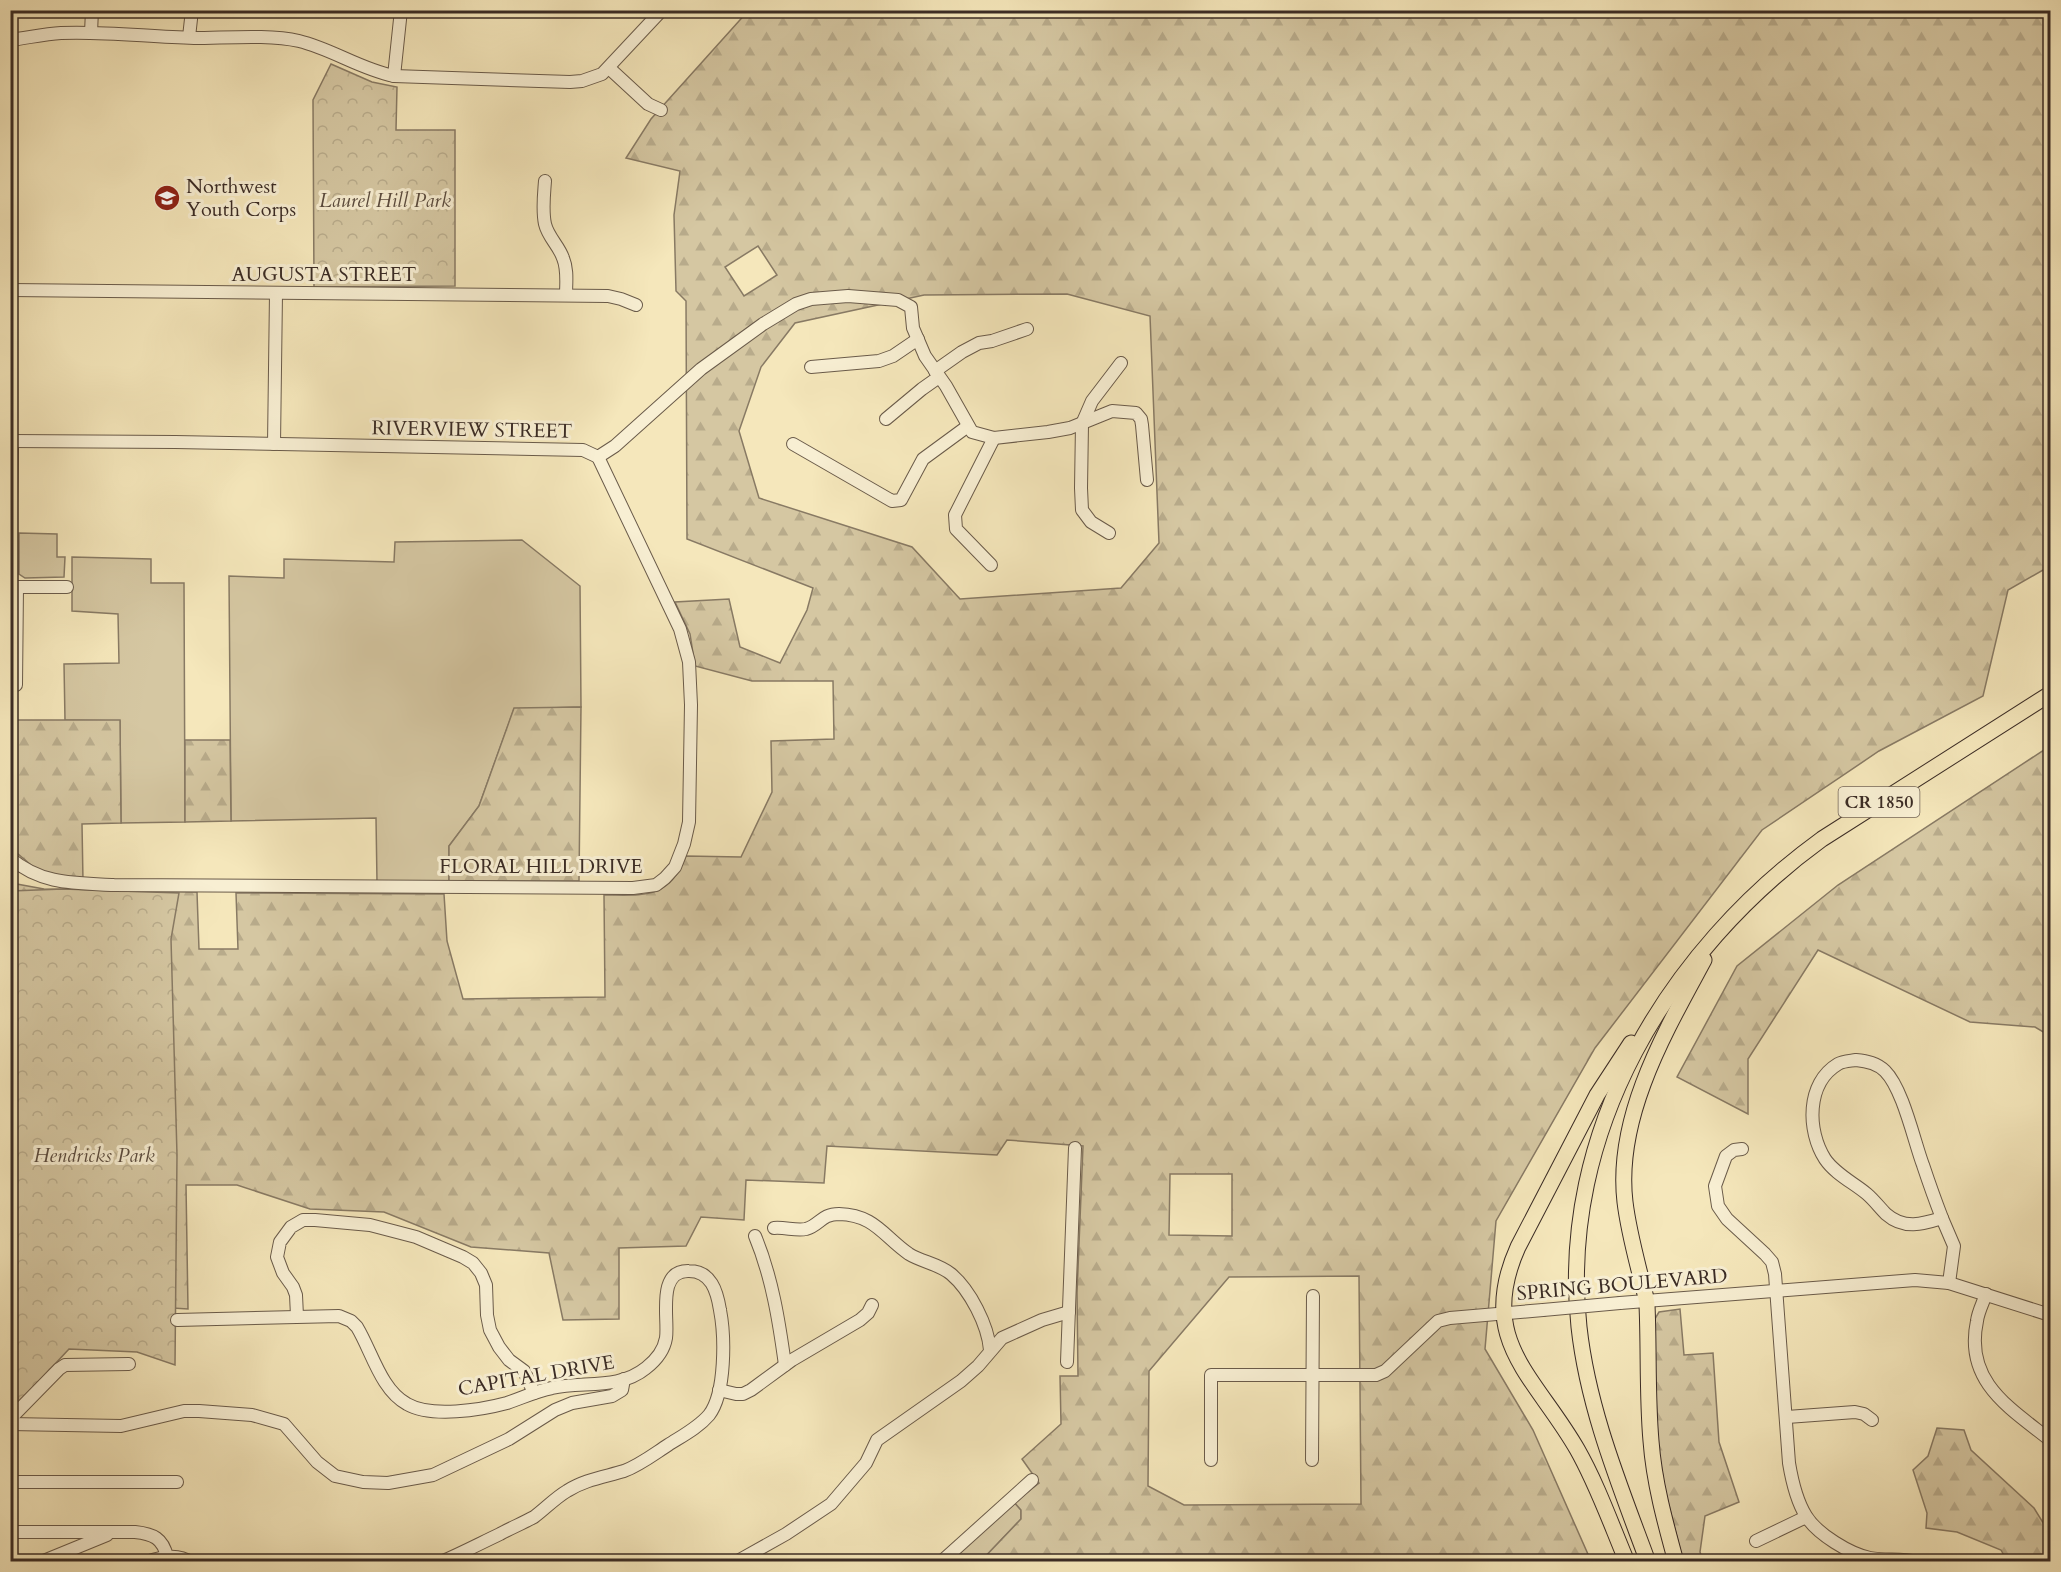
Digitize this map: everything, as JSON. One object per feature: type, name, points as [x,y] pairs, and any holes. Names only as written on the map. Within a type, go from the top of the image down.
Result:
[{"type":"main road","name":"CR 1850","points":[[1648,1562],[1603,1437],[1585,1366],[1576,1293],[1575,1264],[1578,1228],[1585,1190],[1606,1119],[1623,1076],[1660,1006],[1721,928],[1761,888],[1788,864],[1822,839],[2050,694]]},
{"type":"main road","points":[[1676,1562],[1661,1507],[1651,1443],[1647,1302],[1629,1228],[1625,1201],[1625,1159],[1640,1095],[1659,1045],[1721,928]]},
{"type":"main road","points":[[1627,1562],[1578,1451],[1558,1417],[1521,1368],[1510,1346],[1504,1313],[1505,1283],[1509,1266],[1518,1247],[1597,1095],[1630,1044],[1660,1006]]},
{"type":"street","points":[[91,33],[92,10]]},
{"type":"street","points":[[189,38],[192,10]]},
{"type":"street","points":[[394,76],[401,10]]},
{"type":"street","points":[[10,40],[58,33],[189,38],[269,38],[298,41],[375,72],[394,76],[570,82],[602,74],[663,10]]},
{"type":"street","points":[[609,68],[648,104],[661,110]]},
{"type":"street","points":[[545,181],[545,225],[549,236],[563,256],[566,269],[566,295]]},
{"type":"street","name":"AUGUSTA STREET","points":[[10,290],[608,296],[636,305]]},
{"type":"street","points":[[274,444],[276,293]]},
{"type":"street","points":[[598,457],[615,446],[701,369],[763,324],[796,304],[811,299],[848,297],[898,300],[911,307],[913,328],[925,356],[946,386],[972,432],[994,438],[1048,432],[1083,424],[1112,411],[1136,413],[1142,425],[1147,480]]},
{"type":"street","points":[[886,419],[962,352],[979,343],[992,341],[1028,328]]},
{"type":"street","points":[[811,368],[879,361],[894,356],[918,339]]},
{"type":"street","points":[[1109,533],[1091,522],[1082,510],[1083,424],[1092,401],[1121,363]]},
{"type":"street","points":[[793,444],[897,502],[923,459],[968,426]]},
{"type":"street","points":[[991,565],[956,529],[955,515],[994,438]]},
{"type":"street","points":[[10,567],[11,441]]},
{"type":"street","name":"RIVERVIEW STREET","points":[[11,441],[583,450],[598,457]]},
{"type":"street","name":"FLORAL HILL DRIVE","points":[[10,858],[21,867],[45,879],[114,885],[633,888],[656,885],[675,867],[680,857],[688,822],[691,705],[689,662],[680,629],[598,457]]},
{"type":"street","points":[[16,685],[14,587],[68,587]]},
{"type":"street","points":[[1942,1218],[1918,1226],[1897,1221],[1888,1216],[1868,1195],[1826,1160],[1812,1125],[1813,1104],[1819,1085],[1828,1072],[1840,1063],[1856,1060],[1876,1064],[1892,1080],[1913,1130],[1922,1163],[1954,1246],[1949,1283]]},
{"type":"street","points":[[1067,1362],[1075,1148]]},
{"type":"street","points":[[1742,1149],[1734,1150],[1726,1155],[1715,1186],[1718,1206],[1727,1219],[1772,1262],[1777,1291],[1792,1481],[1806,1517],[1826,1536],[1852,1552],[1882,1560],[1916,1562]]},
{"type":"street","points":[[774,1228],[807,1228],[814,1226],[823,1217],[840,1214],[874,1224],[910,1254],[940,1267],[959,1283],[982,1319],[987,1331],[990,1350]]},
{"type":"street","points":[[297,1316],[296,1295],[283,1273],[278,1257],[280,1242],[291,1227],[303,1220],[315,1220],[370,1225],[416,1237],[463,1257],[473,1263],[481,1273],[486,1285],[486,1315],[490,1330],[509,1360],[525,1371],[534,1393]]},
{"type":"street","points":[[755,1236],[766,1265],[785,1365]]},
{"type":"street","name":"CAPITAL DRIVE","points":[[177,1320],[332,1315],[351,1321],[360,1333],[388,1388],[395,1396],[412,1407],[437,1411],[474,1410],[493,1407],[551,1388],[610,1383],[642,1371],[657,1357],[666,1339],[665,1299],[669,1284],[685,1270],[694,1271],[711,1281],[721,1316],[722,1347],[719,1390],[713,1408],[698,1425],[635,1466],[580,1484],[565,1492],[532,1518],[441,1562]]},
{"type":"street","name":"SPRING BOULEVARD","points":[[1211,1460],[1211,1376],[1376,1374],[1385,1371],[1438,1321],[1450,1318],[1900,1280],[1949,1283],[2050,1316]]},
{"type":"street","points":[[1986,1294],[1977,1321],[1974,1345],[1981,1376],[2000,1400],[2050,1440]]},
{"type":"street","points":[[1312,1460],[1313,1296]]},
{"type":"street","points":[[719,1390],[743,1394],[785,1365],[860,1320],[868,1313],[872,1305]]},
{"type":"street","points":[[736,1562],[793,1530],[831,1504],[866,1463],[877,1440],[961,1381],[978,1366],[1002,1338],[1018,1329],[1069,1312]]},
{"type":"street","points":[[10,1419],[65,1365],[129,1364]]},
{"type":"street","points":[[10,1424],[121,1426],[184,1411],[252,1415],[284,1424],[317,1462],[335,1476],[363,1482],[388,1483],[433,1475],[509,1439],[555,1410],[572,1403],[612,1396],[622,1390],[624,1379]]},
{"type":"street","points":[[1787,1417],[1855,1412],[1864,1414],[1872,1420]]},
{"type":"street","points":[[941,1562],[1032,1480]]},
{"type":"street","points":[[10,1482],[177,1482]]},
{"type":"street","points":[[1756,1541],[1806,1517]]},
{"type":"street","points":[[10,1532],[135,1532],[157,1537],[163,1544],[167,1557]]},
{"type":"street","points":[[42,1562],[114,1532]]},
{"type":"street","points":[[146,1562],[158,1557],[202,1562]]},
{"type":"green space","points":[[748,11],[2050,11],[2050,566],[2008,590],[1983,696],[1879,751],[1762,830],[1595,1048],[1496,1221],[1485,1349],[1533,1430],[1591,1561],[981,1561],[1021,1519],[1021,1510],[1014,1502],[1039,1483],[1022,1459],[1061,1424],[1060,1376],[1078,1376],[1077,1293],[1083,1146],[1007,1140],[997,1155],[827,1146],[824,1183],[746,1180],[744,1220],[701,1217],[686,1246],[619,1248],[619,1319],[563,1320],[549,1253],[471,1247],[384,1212],[310,1209],[237,1185],[186,1185],[188,1309],[172,1308],[76,1324],[11,1406],[11,883],[44,889],[197,892],[199,949],[238,949],[236,893],[444,894],[447,941],[463,999],[605,997],[604,895],[643,894],[663,888],[672,881],[686,856],[741,857],[772,792],[771,741],[834,739],[833,681],[752,681],[695,666],[690,634],[675,602],[729,599],[740,647],[780,663],[807,610],[813,588],[687,539],[686,301],[676,291],[674,215],[680,171],[626,158],[651,119]],"holes":[[[758,246],[777,275],[744,296],[725,267]],[[1067,294],[1150,316],[1159,543],[1121,588],[960,599],[912,547],[759,498],[739,431],[761,367],[795,323],[924,295]],[[1170,1174],[1232,1174],[1232,1236],[1169,1235]],[[1359,1276],[1361,1504],[1184,1505],[1148,1486],[1149,1371],[1229,1277]]]},
{"type":"green space","name":"Laurel Hill Park","points":[[331,64],[372,82],[397,87],[396,130],[455,130],[455,286],[314,287],[313,100]]},
{"type":"green space","points":[[19,533],[57,534],[57,557],[65,557],[64,577],[25,578],[19,574]]},
{"type":"green space","points":[[522,540],[580,586],[581,707],[514,709],[479,806],[449,846],[449,881],[377,882],[376,818],[231,821],[229,576],[284,578],[284,559],[394,562],[395,542]]},
{"type":"green space","points":[[72,557],[151,559],[151,583],[184,583],[185,822],[121,823],[120,721],[65,720],[64,664],[119,663],[118,614],[72,611]]},
{"type":"green space","points":[[581,707],[579,881],[449,881],[449,846],[479,806],[514,708]]},
{"type":"green space","points":[[11,720],[120,720],[121,823],[82,824],[83,881],[37,870],[11,848]]},
{"type":"green space","points":[[185,740],[230,740],[231,821],[185,822]]},
{"type":"green space","points":[[2050,746],[2050,1036],[2035,1027],[1970,1022],[1818,950],[1748,1059],[1748,1114],[1677,1077],[1737,966],[1838,885]]},
{"type":"green space","name":"Hendricks Park","points":[[63,889],[179,893],[171,939],[177,1155],[175,1365],[137,1352],[69,1349],[11,1411],[11,891]]},
{"type":"green space","points":[[1680,1309],[1684,1355],[1713,1353],[1719,1442],[1739,1502],[1705,1516],[1700,1552],[1703,1561],[1683,1561],[1665,1490],[1658,1446],[1653,1322],[1659,1312]]},
{"type":"green space","points":[[1937,1428],[1964,1430],[1971,1450],[2034,1508],[2050,1534],[2050,1561],[2007,1561],[2001,1550],[1957,1532],[1926,1528],[1927,1513],[1913,1470],[1928,1456]]},
{"type":"green space","points":[[1014,1502],[1021,1510],[1021,1519],[981,1561],[946,1562]]},
{"type":"place","name":"Northwest Youth Corps","points":[[167,198]]}]
